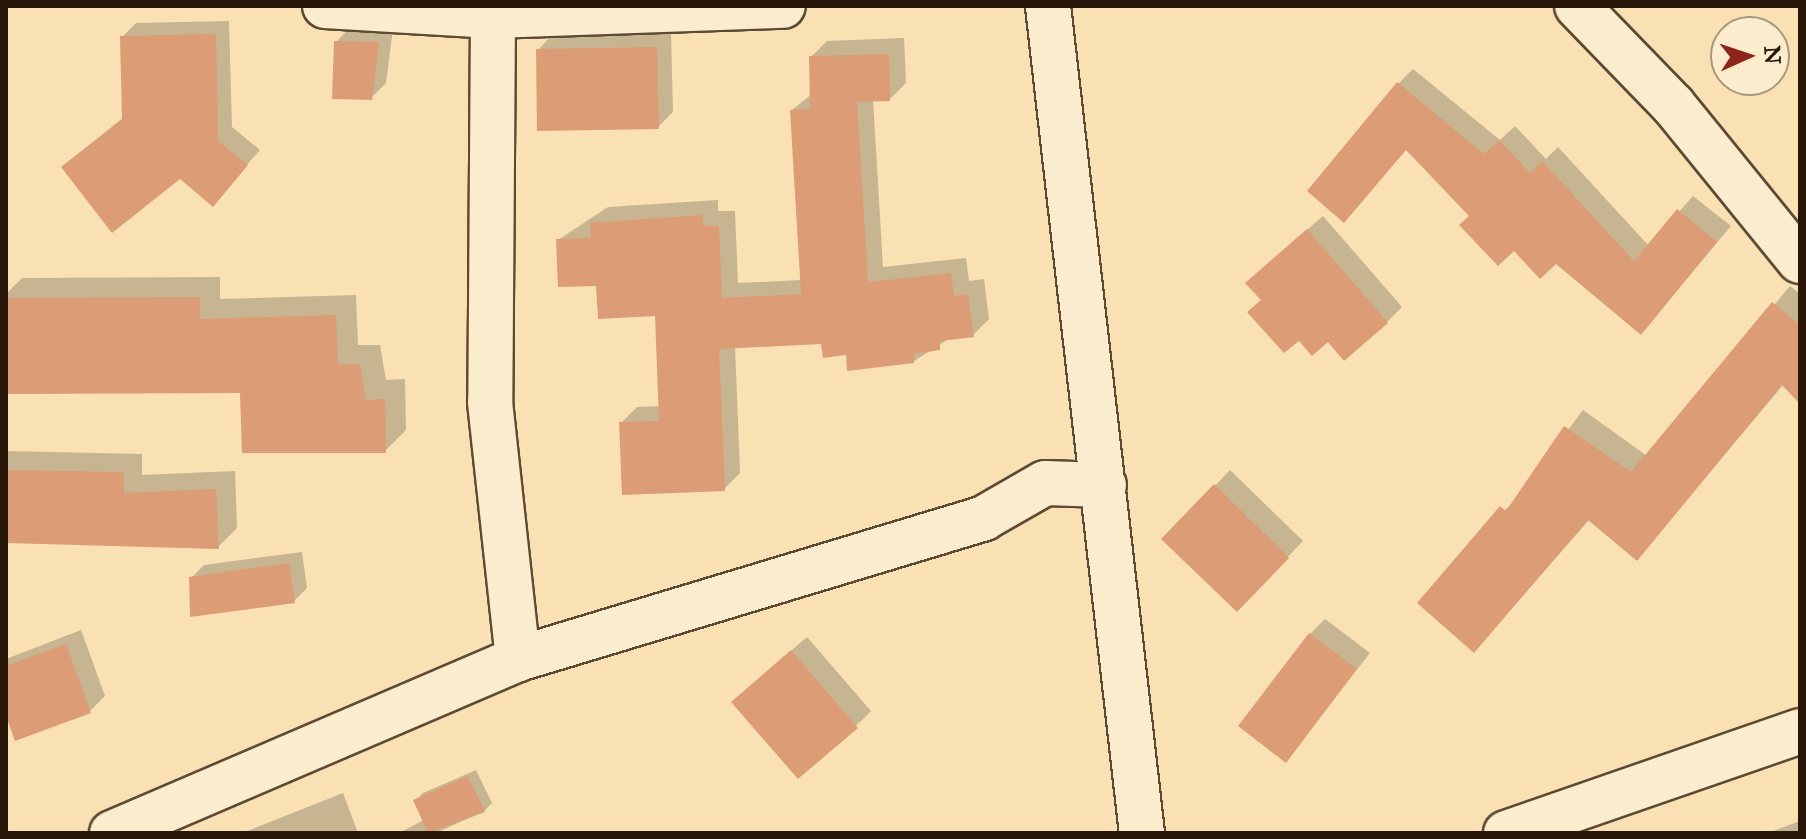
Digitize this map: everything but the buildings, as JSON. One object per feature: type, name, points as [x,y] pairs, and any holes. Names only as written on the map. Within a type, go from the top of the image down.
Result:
[{"type":"street","points":[[325,6],[493,16],[783,6]]},
{"type":"street","points":[[1048,6],[1142,833]]},
{"type":"street","points":[[1577,6],[1673,105],[1800,261]]},
{"type":"street","points":[[493,16],[490,402],[518,659]]},
{"type":"street","points":[[112,833],[518,659],[984,518],[1045,483],[1104,485]]},
{"type":"street","points":[[1532,827],[1800,731]]}]
